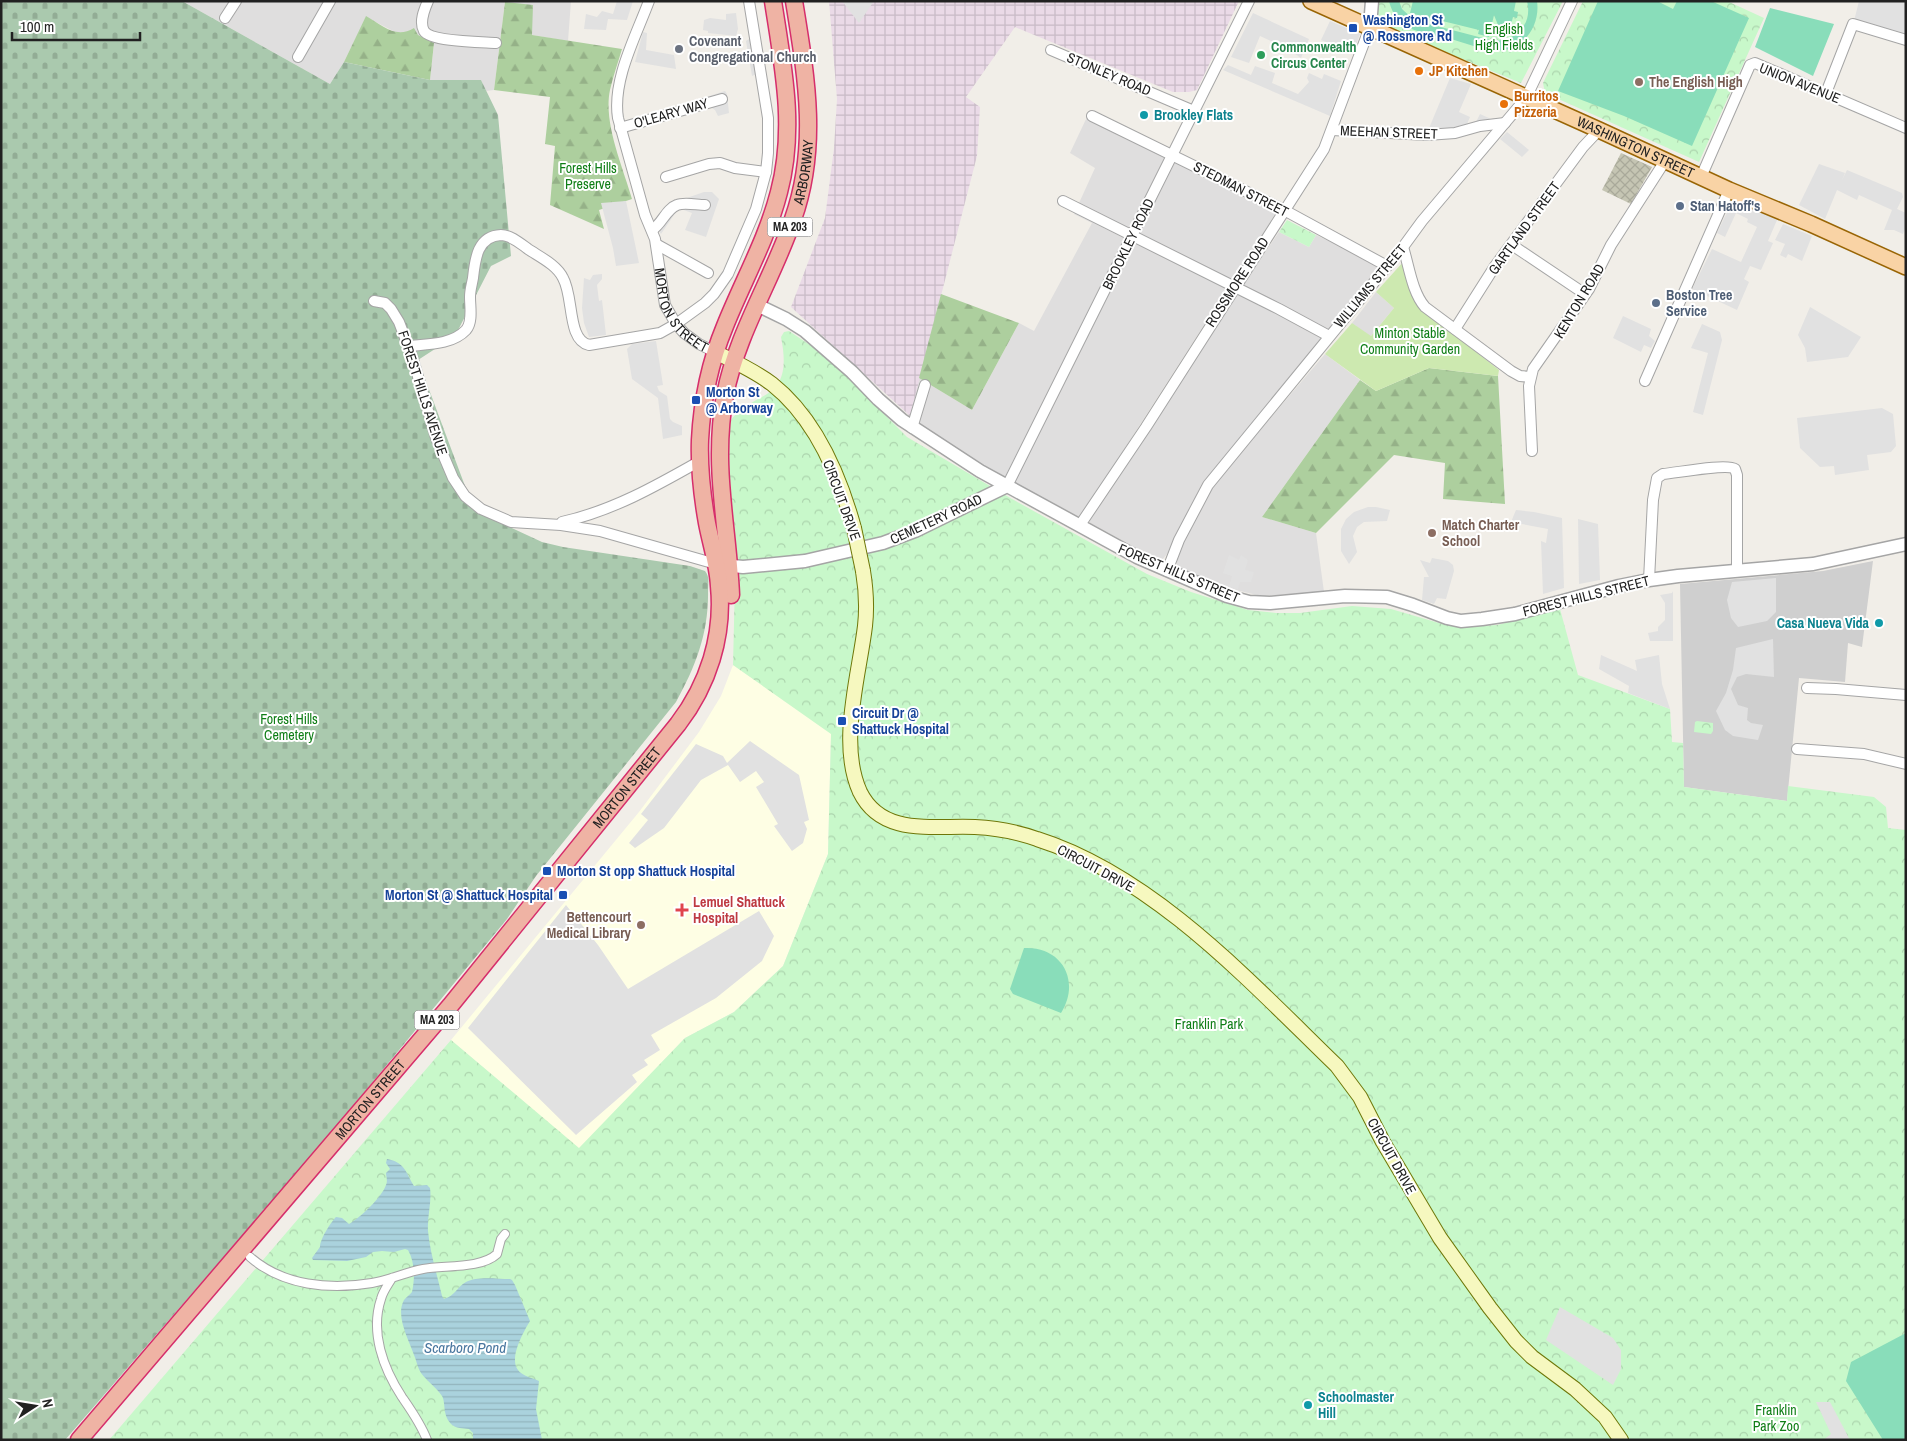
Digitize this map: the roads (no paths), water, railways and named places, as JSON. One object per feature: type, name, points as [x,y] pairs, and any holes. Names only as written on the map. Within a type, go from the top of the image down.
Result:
[{"type":"highway","name":"ARBORWAY","points":[[716,352],[725,326],[770,222],[779,193],[786,155],[787,90],[773,1]]},
{"type":"highway","name":"ARBORWAY","points":[[734,362],[756,305],[794,218],[807,161],[809,122],[807,89],[794,1]]},
{"type":"highway","name":"MORTON STREET","points":[[94,1440],[459,1011],[695,720],[715,682],[727,644],[731,614],[722,565],[704,504],[700,461],[704,403],[716,352]]},
{"type":"highway","name":"MORTON STREET","points":[[79,1440],[450,1006],[683,717],[703,682],[716,640],[719,621],[722,565],[719,448],[724,404],[734,362]]},
{"type":"main road","name":"WASHINGTON STREET","points":[[1311,1],[1729,190],[1811,224],[1906,267]]},
{"type":"main road","name":"CIRCUIT DRIVE","points":[[716,352],[772,384],[802,415],[830,464],[854,528],[863,571],[866,615],[852,712],[851,746],[855,778],[863,797],[870,807],[879,815],[899,824],[984,828],[1023,835],[1051,844],[1107,870],[1131,885],[1171,914],[1229,961],[1342,1073],[1360,1097],[1388,1150],[1440,1238],[1516,1341],[1532,1357],[1576,1390],[1604,1417],[1621,1440]]},
{"type":"street","points":[[225,18],[236,1]]},
{"type":"street","points":[[298,57],[330,1]]},
{"type":"street","points":[[428,1],[422,18],[423,29],[431,36],[496,43]]},
{"type":"street","name":"MORTON STREET","points":[[649,1],[619,84],[616,104],[620,128],[645,215],[656,244],[665,305],[676,324],[689,337],[716,352]]},
{"type":"street","points":[[408,346],[448,341],[467,329],[470,319],[470,295],[474,260],[480,246],[490,239],[502,235],[513,238],[558,270],[564,278],[570,296],[574,332],[583,344],[589,345],[653,335],[676,324],[714,294],[728,274],[752,222],[766,172],[769,145],[768,118],[749,1]]},
{"type":"street","name":"BROOKLEY ROAD","points":[[1007,486],[1249,1]]},
{"type":"street","points":[[1370,27],[1372,1]]},
{"type":"street","name":"WILLIAMS STREET","points":[[1167,571],[1179,540],[1208,485],[1386,266],[1404,247],[1427,215],[1526,98],[1572,1]]},
{"type":"street","points":[[1826,93],[1853,24],[1906,40]]},
{"type":"street","name":"ROSSMORE ROAD","points":[[1080,525],[1146,427],[1324,149],[1370,27]]},
{"type":"street","name":"STONLEY ROAD","points":[[1051,50],[1194,111]]},
{"type":"street","name":"UNION AVENUE","points":[[1701,177],[1750,65],[1755,63],[1906,128]]},
{"type":"street","name":"O'LEARY WAY","points":[[620,128],[722,99]]},
{"type":"street","name":"STEDMAN STREET","points":[[1092,116],[1284,210],[1386,266]]},
{"type":"street","name":"MEEHAN STREET","points":[[1332,130],[1427,135],[1455,133],[1480,126],[1505,123]]},
{"type":"street","name":"GARTLAND STREET","points":[[1455,329],[1495,266],[1583,147],[1599,130]]},
{"type":"street","name":"KENTON ROAD","points":[[1530,376],[1585,294],[1611,245],[1665,160]]},
{"type":"street","points":[[666,177],[709,164],[720,163],[735,168],[766,172]]},
{"type":"street","points":[[1645,381],[1729,190]]},
{"type":"street","points":[[1063,201],[1321,330],[1329,336]]},
{"type":"street","points":[[652,230],[660,224],[675,205],[705,205]]},
{"type":"street","points":[[656,244],[708,273]]},
{"type":"street","points":[[1512,245],[1585,294]]},
{"type":"street","points":[[1404,247],[1420,302],[1434,316],[1455,329],[1511,371],[1520,376],[1530,376],[1532,451]]},
{"type":"street","name":"FOREST HILLS AVENUE","points":[[374,301],[385,303],[399,322],[436,438],[452,478],[465,496],[481,509],[511,522],[572,526],[614,534],[722,565]]},
{"type":"street","name":"FOREST HILLS STREET","points":[[756,305],[786,319],[805,331],[912,428],[1007,486],[1127,552],[1227,596],[1249,602],[1270,603],[1345,596],[1387,597],[1447,618],[1461,620],[1514,614],[1619,586],[1649,580],[1813,564],[1906,544]]},
{"type":"street","points":[[912,428],[925,385]]},
{"type":"street","name":"FOREST HILLS AVENUE","points":[[546,524],[586,516],[624,502],[648,491],[700,461]]},
{"type":"street","points":[[1649,580],[1653,500],[1657,478],[1663,474],[1722,467],[1736,469],[1737,475],[1737,571]]},
{"type":"street","name":"CEMETERY ROAD","points":[[722,565],[747,567],[805,561],[883,543],[915,531],[1007,486]]},
{"type":"street","points":[[1807,688],[1906,694]]},
{"type":"street","points":[[1797,749],[1864,754],[1906,764]]},
{"type":"street","points":[[250,1257],[262,1268],[274,1274],[302,1282],[331,1287],[371,1283],[408,1272],[466,1265],[490,1259],[497,1254],[501,1239],[505,1234]]},
{"type":"street","points":[[392,1278],[382,1296],[379,1307],[377,1328],[381,1354],[387,1371],[412,1411],[427,1440]]},
{"type":"water","name":"Scarboro Pond","points":[[387,1159],[401,1165],[414,1186],[427,1185],[430,1188],[429,1239],[444,1299],[451,1296],[460,1286],[470,1280],[487,1278],[510,1279],[515,1285],[530,1321],[517,1347],[515,1362],[521,1373],[539,1381],[536,1409],[542,1440],[473,1440],[473,1433],[469,1429],[455,1427],[448,1420],[442,1396],[420,1371],[402,1320],[402,1306],[404,1300],[412,1292],[414,1282],[413,1265],[408,1250],[373,1252],[366,1257],[347,1261],[313,1260],[312,1258],[320,1247],[324,1235],[336,1217],[342,1218],[349,1224],[364,1212],[384,1190],[387,1183],[386,1173],[390,1169],[386,1163]]},
{"type":"place","name":"Washington St @ Rossmore Rd","points":[[1353,28]]},
{"type":"place","name":"Covenant Congregational Church","points":[[679,49]]},
{"type":"place","name":"Commonwealth Circus Center","points":[[1261,55]]},
{"type":"place","name":"JP Kitchen","points":[[1419,71]]},
{"type":"place","name":"The English High","points":[[1639,82]]},
{"type":"place","name":"Burritos Pizzeria","points":[[1504,104]]},
{"type":"place","name":"Brookley Flats","points":[[1144,115]]},
{"type":"place","name":"Stan Hatoff's","points":[[1680,206]]},
{"type":"place","name":"Boston Tree Service","points":[[1656,303]]},
{"type":"place","name":"Morton St @ Arborway","points":[[696,400]]},
{"type":"place","name":"Match Charter School","points":[[1432,533]]},
{"type":"place","name":"Casa Nueva Vida","points":[[1879,623]]},
{"type":"place","name":"Circuit Dr @ Shattuck Hospital","points":[[842,721]]},
{"type":"place","name":"Morton St opp Shattuck Hospital","points":[[547,871]]},
{"type":"place","name":"Morton St @ Shattuck Hospital","points":[[563,895]]},
{"type":"place","name":"Lemuel Shattuck Hospital","points":[[682,910]]},
{"type":"place","name":"Bettencourt Medical Library","points":[[641,925]]},
{"type":"place","name":"Schoolmaster Hill","points":[[1308,1405]]},
{"type":"park label","name":"English High Fields","points":[[1504,38]]},
{"type":"park label","name":"Forest Hills Preserve","points":[[588,176]]},
{"type":"park label","name":"Minton Stable Community Garden","points":[[1410,342]]},
{"type":"park label","name":"Forest Hills Cemetery","points":[[289,728]]},
{"type":"park label","name":"Franklin Park","points":[[1209,1024]]},
{"type":"park label","name":"Franklin Park Zoo","points":[[1776,1418]]}]
